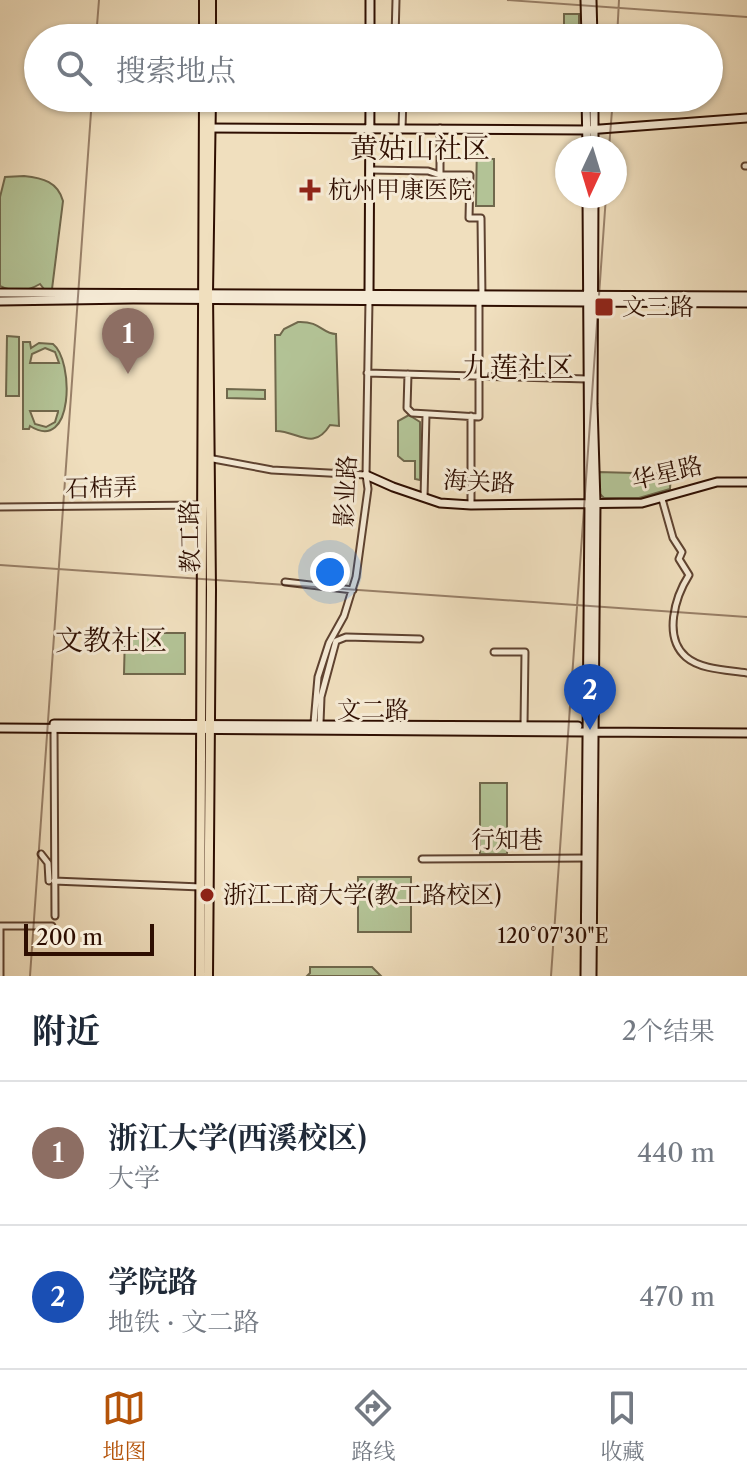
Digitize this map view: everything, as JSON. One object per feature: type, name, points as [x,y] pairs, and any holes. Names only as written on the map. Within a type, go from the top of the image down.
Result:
[{"type":"main road","points":[[204,0],[204,24]]},
{"type":"main road","points":[[211,0],[211,24]]},
{"type":"main road","points":[[370,0],[370,24]]},
{"type":"main road","points":[[585,0],[586,24]]},
{"type":"main road","points":[[592,0],[593,24]]},
{"type":"main road","name":"教工路","points":[[205,112],[202,505],[208,976]]},
{"type":"main road","name":"教工路","points":[[207,128],[209,112]]},
{"type":"main road","points":[[369,297],[370,112]]},
{"type":"main road","points":[[588,112],[591,136]]},
{"type":"main road","points":[[589,136],[592,112]]},
{"type":"main road","points":[[207,128],[590,130],[747,118]]},
{"type":"main road","points":[[585,976],[593,404],[587,208]]},
{"type":"main road","points":[[592,503],[587,379],[594,208]]},
{"type":"main road","points":[[0,293],[747,303]]},
{"type":"main road","points":[[590,300],[747,296]]},
{"type":"main road","points":[[0,301],[205,297]]},
{"type":"main road","name":"教工路","points":[[200,976],[211,589],[205,297]]},
{"type":"main road","name":"海关路","points":[[366,475],[440,503],[592,503]]},
{"type":"main road","name":"华星路","points":[[592,503],[642,503],[717,482],[747,482]]},
{"type":"main road","name":"文二路","points":[[205,727],[317,723],[590,728]]},
{"type":"main road","name":"文二路","points":[[0,726],[747,731]]},
{"type":"main road","points":[[589,858],[592,976]]},
{"type":"street","points":[[395,24],[396,0]]},
{"type":"street","points":[[402,129],[403,112]]},
{"type":"street","points":[[440,128],[440,175]]},
{"type":"street","points":[[370,170],[470,175],[469,218],[481,218],[479,417],[412,413],[407,408],[408,374]]},
{"type":"street","name":"影业路","points":[[317,723],[318,677],[329,643],[344,616],[353,590],[368,489],[369,297]]},
{"type":"street","points":[[367,373],[587,379]]},
{"type":"street","points":[[424,498],[426,414]]},
{"type":"street","points":[[471,416],[471,505]]},
{"type":"street","points":[[208,458],[272,470],[366,475]]},
{"type":"street","points":[[662,499],[673,538],[682,552],[679,559],[689,575],[682,586],[672,632],[685,657],[710,667],[747,673]]},
{"type":"street","name":"石桔弄","points":[[0,507],[202,505]]},
{"type":"street","points":[[285,582],[353,590]]},
{"type":"street","points":[[317,723],[336,641],[346,637],[420,639]]},
{"type":"street","points":[[494,652],[525,652],[524,725]]},
{"type":"street","points":[[54,726],[52,881],[55,916]]},
{"type":"street","points":[[41,854],[48,863],[52,881]]},
{"type":"street","name":"行知巷","points":[[422,859],[589,858]]},
{"type":"street","points":[[52,881],[201,887]]},
{"type":"street","points":[[0,976],[0,926],[52,926]]},
{"type":"green space","points":[[564,14],[579,14],[579,24],[564,24]]},
{"type":"green space","points":[[477,139],[477,151],[485,151],[485,159],[494,159],[494,206],[476,206]]},
{"type":"green space","points":[[24,176],[49,182],[63,201],[52,289],[44,289],[40,284],[21,290],[0,286],[0,197],[5,177]]},
{"type":"green space","points":[[298,322],[312,323],[336,334],[339,426],[330,425],[324,433],[311,439],[276,431],[275,335],[280,335],[284,329]]},
{"type":"green space","points":[[7,336],[19,337],[19,396],[6,396]]},
{"type":"green space","points":[[23,342],[30,342],[31,348],[39,343],[53,344],[60,353],[67,384],[62,417],[55,427],[44,431],[30,426],[23,429]],"holes":[[[45,348],[55,352],[59,363],[30,363],[32,354]],[[30,411],[58,411],[58,412],[55,422],[46,427],[35,424]]]},
{"type":"green space","points":[[227,389],[265,390],[265,399],[227,398]]},
{"type":"green space","points":[[409,415],[420,422],[420,480],[415,479],[415,461],[404,461],[398,456],[398,421]]},
{"type":"green space","points":[[598,472],[671,474],[670,489],[639,498],[604,498],[598,492]]},
{"type":"green space","points":[[125,633],[185,633],[185,674],[124,674]]},
{"type":"green space","points":[[480,783],[507,783],[507,854],[480,854]]},
{"type":"green space","points":[[358,877],[411,877],[411,932],[358,932]]},
{"type":"green space","points":[[310,967],[372,967],[381,976],[307,976]]},
{"type":"place","name":"杭州甲康医院","points":[[310,190]]},
{"type":"place","name":"文三路","points":[[604,307]]},
{"type":"place","name":"浙江大学(西溪校区)","points":[[128,374]]},
{"type":"place","name":"学院路","points":[[590,730]]},
{"type":"place","name":"浙江工商大学(教工路校区)","points":[[207,895]]},
{"type":"district","name":"黄姑山社区","points":[[420,148]]},
{"type":"district","name":"九莲社区","points":[[518,367]]},
{"type":"district","name":"文教社区","points":[[111,640]]}]
